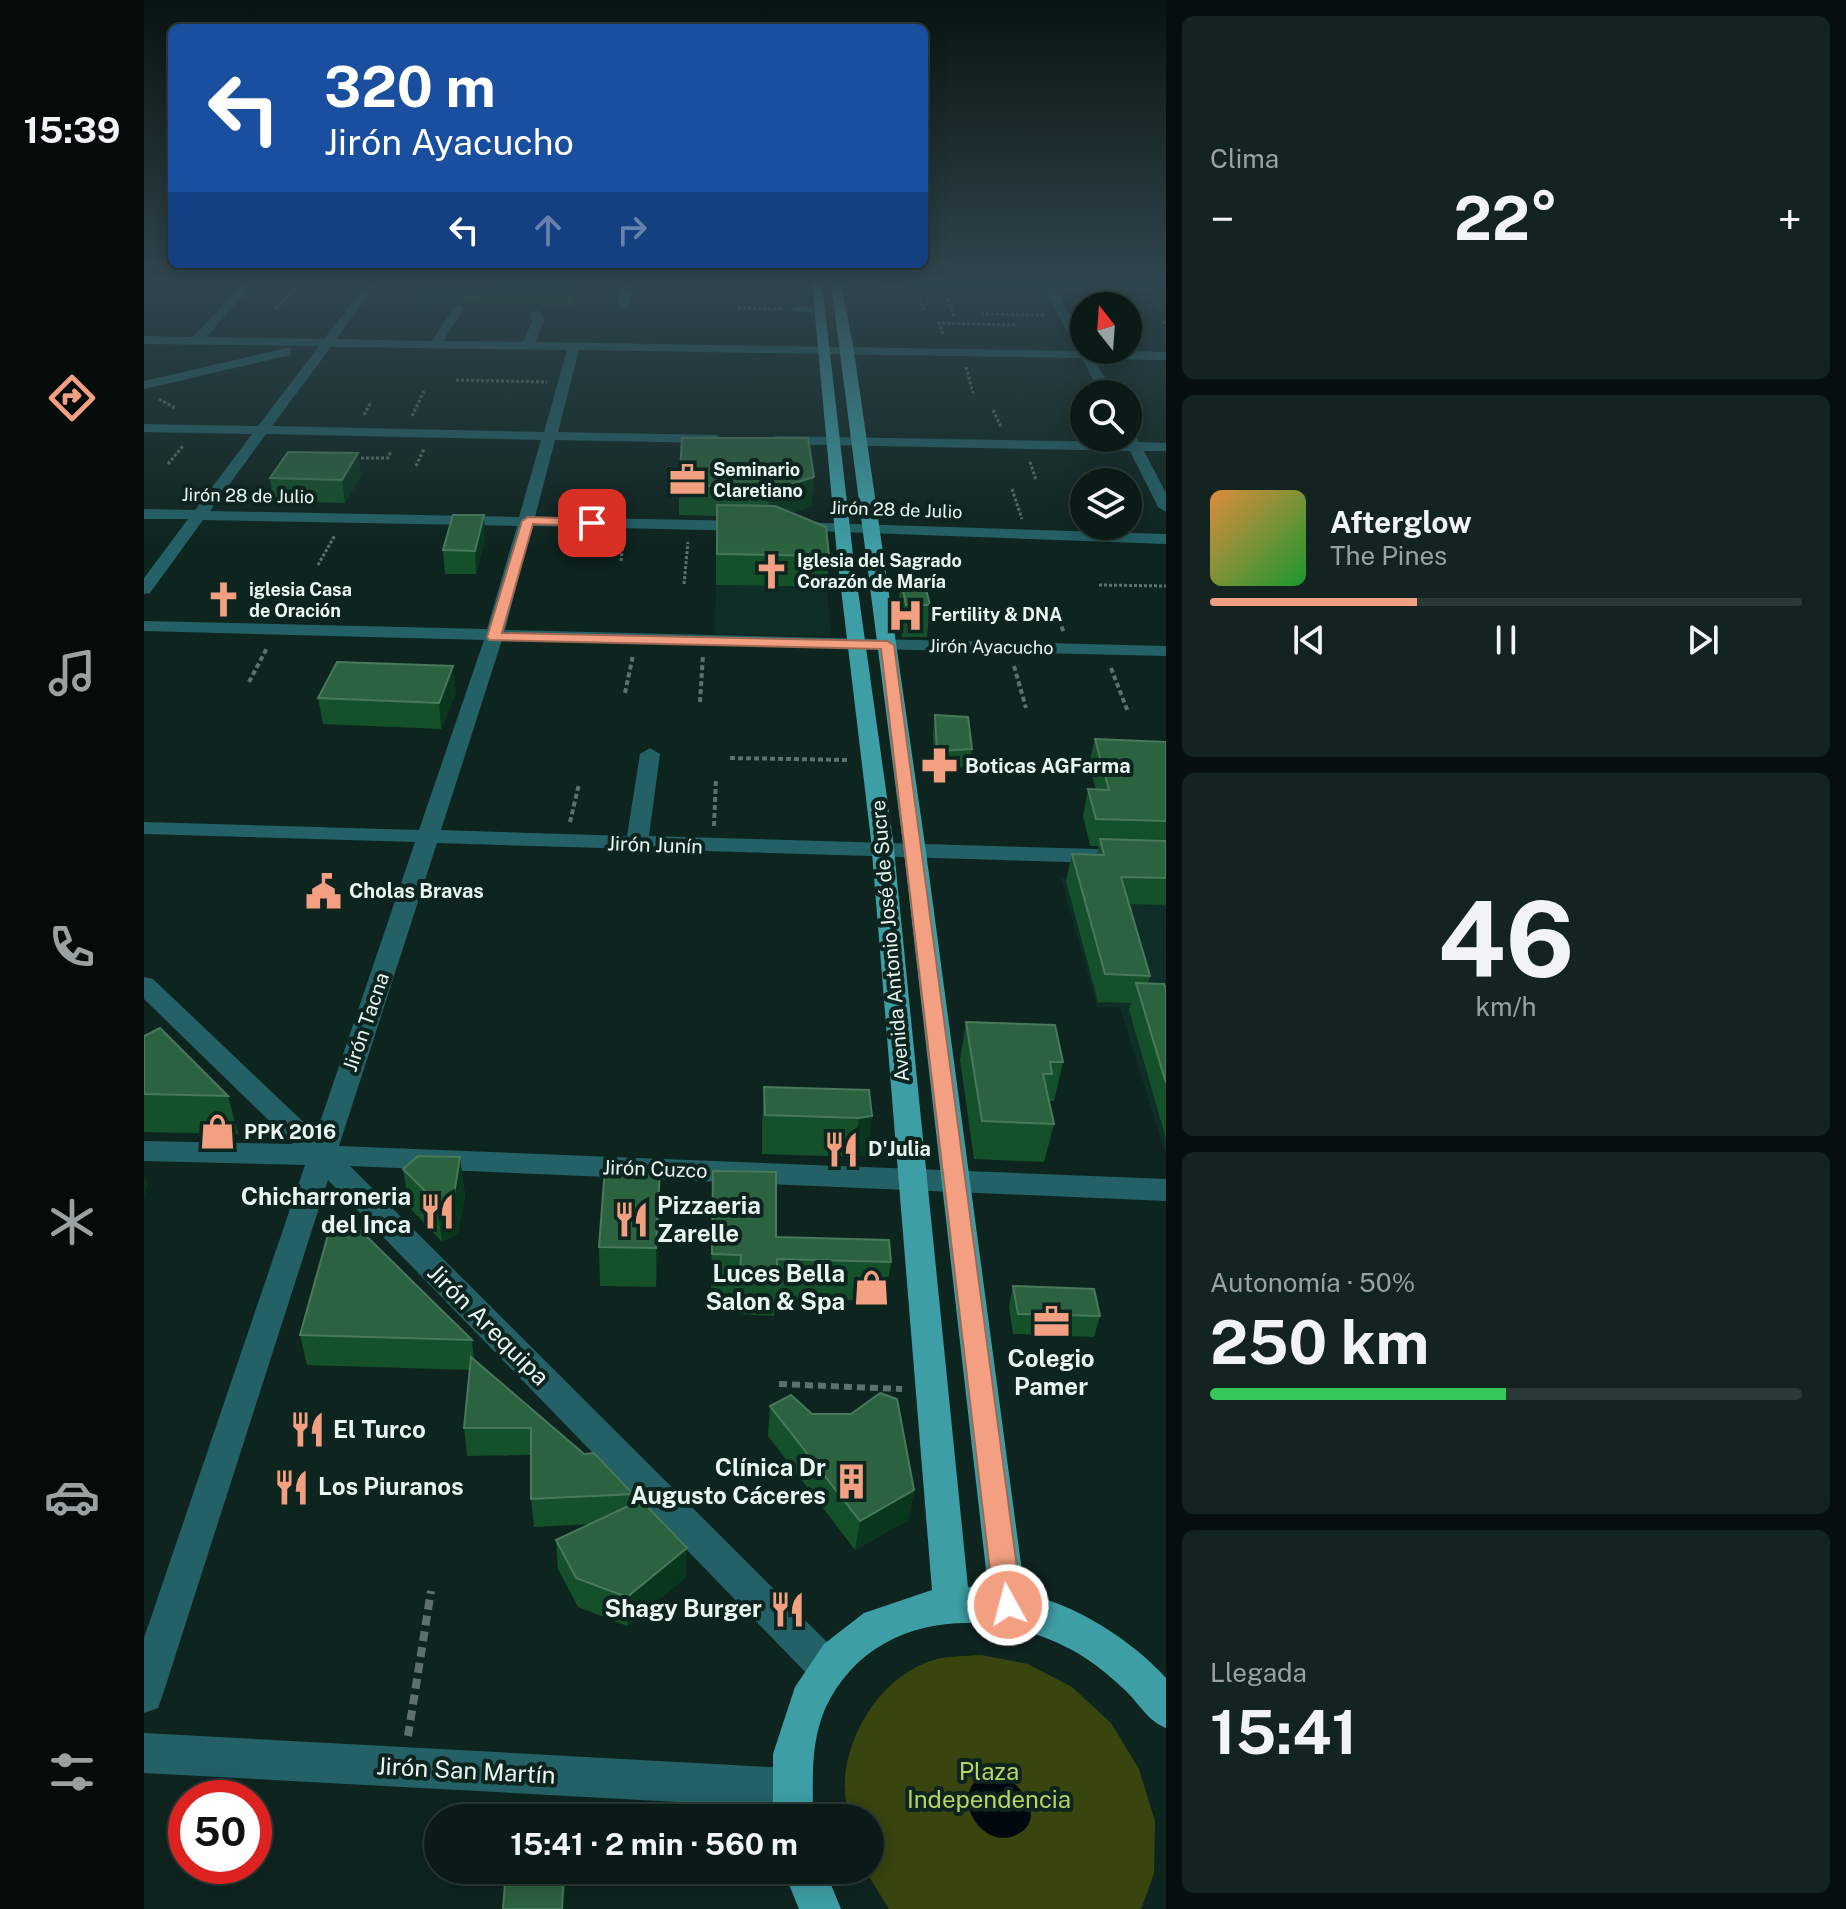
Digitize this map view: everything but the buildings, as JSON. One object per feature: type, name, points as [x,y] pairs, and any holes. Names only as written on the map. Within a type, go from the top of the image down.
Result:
[{"type":"main road","name":"Avenida Antonio José de Sucre","points":[[825,372],[882,851],[951,1602]]},
{"type":"main road","name":"Avenida Antonio José de Sucre","points":[[851,372],[915,852],[1008,1605]]},
{"type":"main road","points":[[791,1803],[799,1723],[827,1668],[862,1635],[904,1612],[951,1602],[1008,1605],[1063,1623],[1116,1656],[1166,1709]]},
{"type":"main road","points":[[810,1884],[820,1909]]},
{"type":"street","points":[[144,385],[200,372]]},
{"type":"street","points":[[144,589],[304,372]]},
{"type":"street","name":"Jirón Tacna","points":[[144,1694],[494,637],[568,372]]},
{"type":"street","points":[[144,428],[739,439]]},
{"type":"street","points":[[754,439],[1070,440]]},
{"type":"street","points":[[1142,442],[1166,447]]},
{"type":"street","points":[[1137,452],[1166,507]]},
{"type":"street","name":"Jirón 28 de Julio","points":[[144,514],[843,528],[1166,539]]},
{"type":"street","name":"Jirón Ayacucho","points":[[144,626],[494,637],[1166,651]]},
{"type":"street","points":[[637,844],[650,754]]},
{"type":"street","name":"Jirón Junín","points":[[144,828],[1166,858]]},
{"type":"street","name":"Jirón Arequipa","points":[[144,985],[321,1155],[827,1668]]},
{"type":"street","name":"Jirón Cuzco","points":[[144,1151],[321,1155],[1166,1190]]},
{"type":"street","name":"Jirón San Martín","points":[[144,1753],[403,1767],[791,1803]]},
{"type":"path","points":[[456,380],[565,382]]},
{"type":"path","points":[[404,433],[424,391]]},
{"type":"path","points":[[1012,489],[1027,535]]},
{"type":"path","points":[[318,565],[345,518]]},
{"type":"path","points":[[684,584],[690,525]]},
{"type":"path","points":[[1099,585],[1166,586]]},
{"type":"path","points":[[1053,604],[1070,649]]},
{"type":"path","points":[[249,682],[278,629]]},
{"type":"path","points":[[625,693],[636,640]]},
{"type":"path","points":[[700,702],[704,641]]},
{"type":"path","points":[[1009,648],[1026,708]]},
{"type":"path","points":[[1104,650],[1128,712]]},
{"type":"path","points":[[730,758],[871,760]]},
{"type":"path","points":[[714,846],[716,779]]},
{"type":"path","points":[[565,842],[579,784]]},
{"type":"path","points":[[779,1384],[931,1390]]},
{"type":"path","points":[[403,1767],[431,1591]]},
{"type":"shaded area","points":[[716,585],[827,587],[831,636],[714,634]]},
{"type":"shaded area","points":[[1061,878],[1166,882],[1166,1156],[1120,1008],[1097,1007]]},
{"type":"shaded area","points":[[998,1773],[1021,1791],[1030,1810],[1027,1827],[1018,1834],[1003,1838],[989,1834],[978,1825],[968,1800],[971,1787],[981,1778]]},
{"type":"green space","name":"Plaza Independencia","points":[[981,1655],[1028,1664],[1072,1687],[1111,1723],[1139,1769],[1155,1821],[1154,1874],[1141,1909],[889,1909],[874,1884],[884,1884],[884,1804],[846,1804],[848,1761],[862,1723],[886,1690],[918,1666],[953,1657]]},
{"type":"place","name":"Seminario Claretiano","points":[[687,480]]},
{"type":"place","name":"Iglesia del Sagrado Corazón de María","points":[[771,571]]},
{"type":"place","name":"iglesia Casa de Oración","points":[[223,600]]},
{"type":"place","name":"Fertility & DNA","points":[[905,615]]},
{"type":"place","name":"Boticas AGFarma","points":[[939,766]]},
{"type":"place","name":"Cholas Bravas","points":[[323,891]]},
{"type":"place","name":"PPK 2016","points":[[218,1132]]},
{"type":"place","name":"D'Julia","points":[[842,1149]]},
{"type":"place","name":"Chicharroneria del Inca","points":[[437,1211]]},
{"type":"place","name":"Pizzaeria Zarelle","points":[[631,1220]]},
{"type":"place","name":"Luces Bella Salon & Spa","points":[[871,1288]]},
{"type":"place","name":"Colegio Pamer","points":[[1051,1322]]},
{"type":"place","name":"El Turco","points":[[307,1430]]},
{"type":"place","name":"Clínica Dr Augusto Cáceres","points":[[852,1482]]},
{"type":"place","name":"Los Piuranos","points":[[292,1487]]},
{"type":"place","name":"Shagy Burger","points":[[788,1609]]},
{"type":"route","points":[[592,523],[528,521],[494,637],[887,645],[1008,1605]]}]
